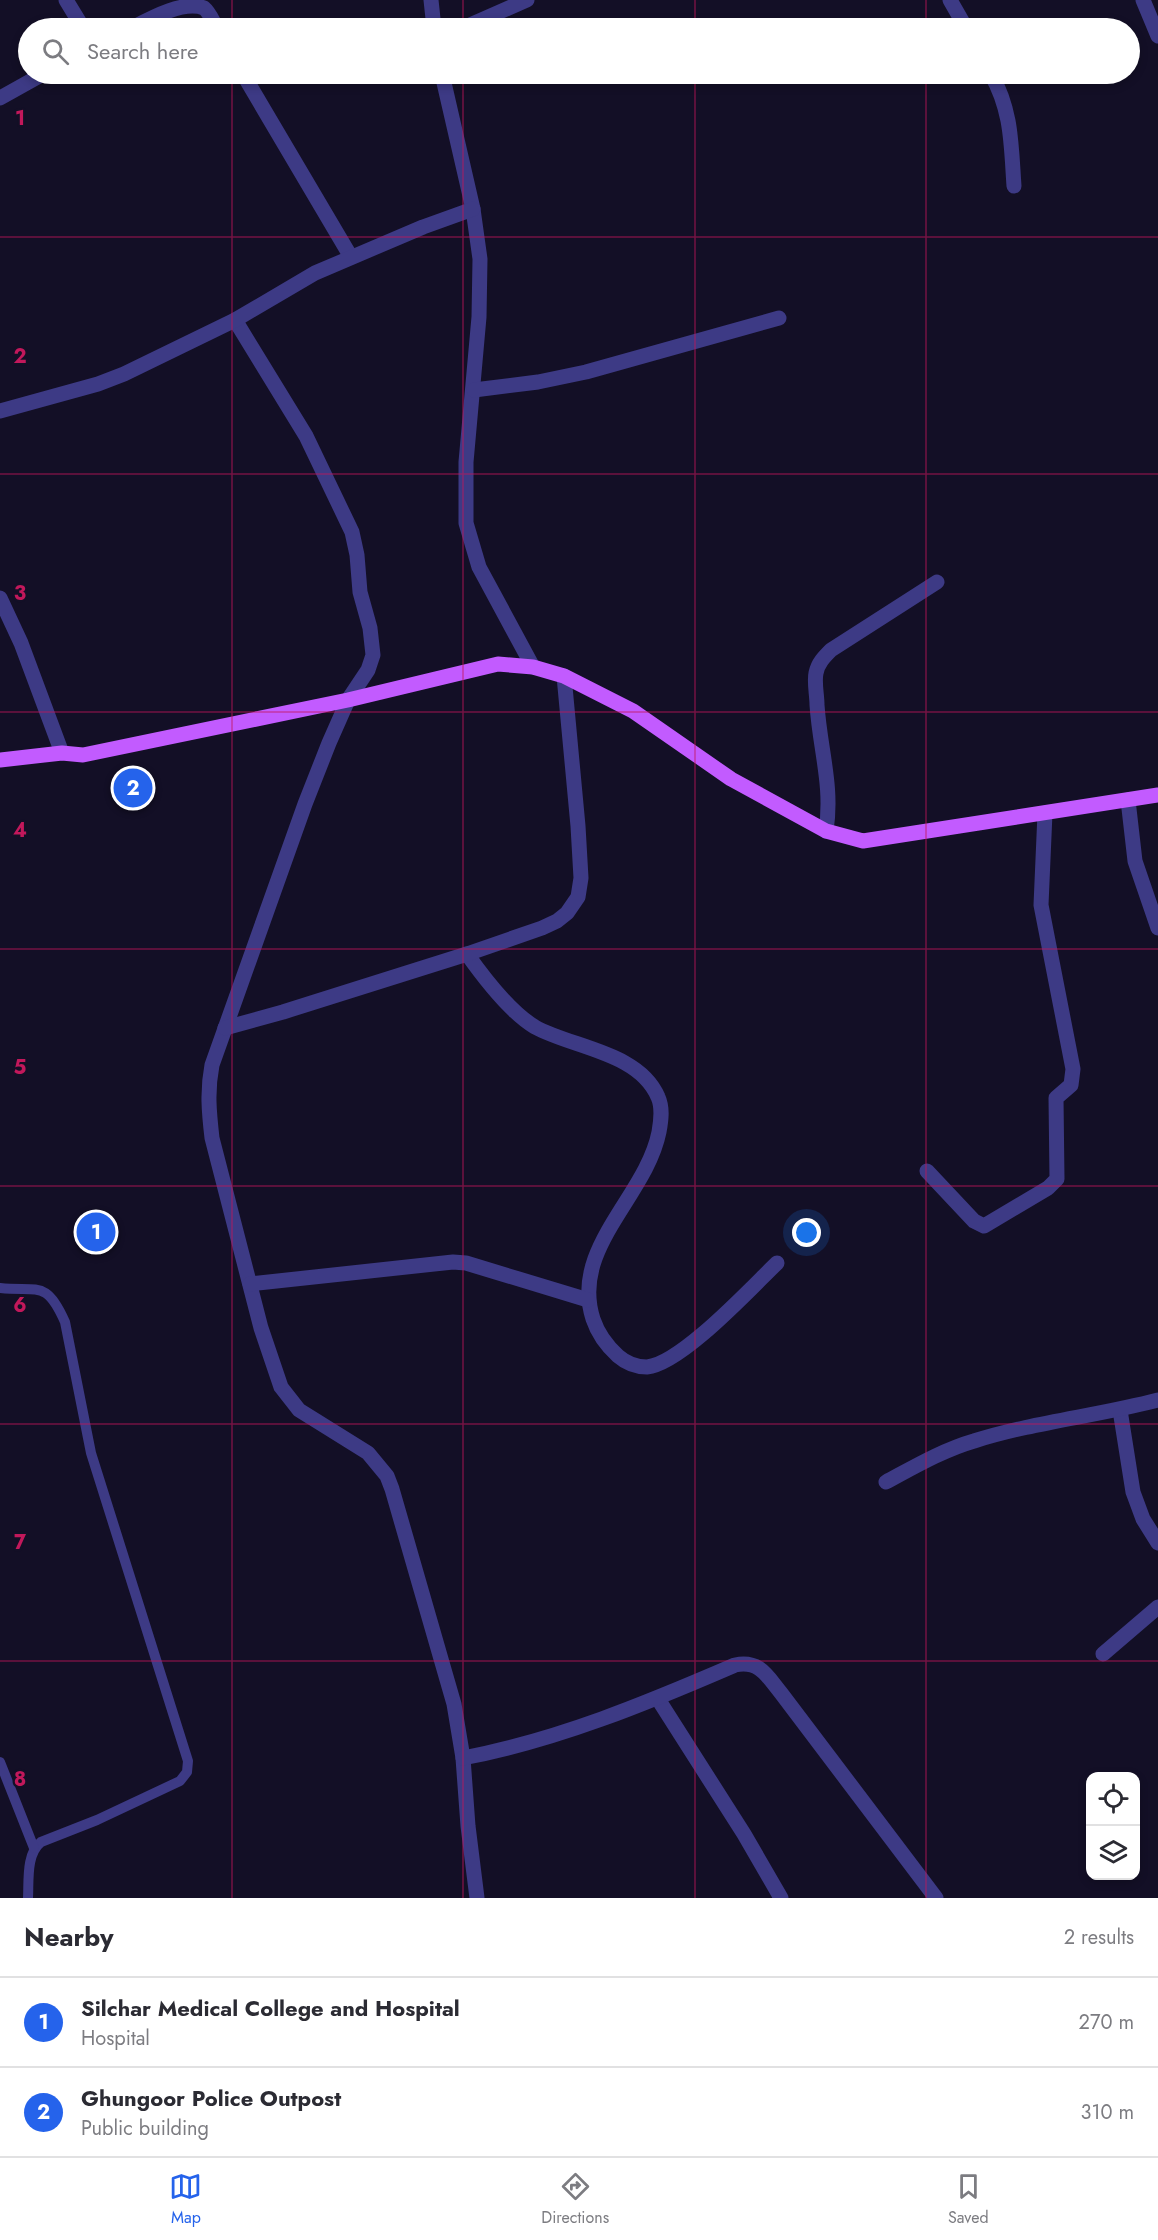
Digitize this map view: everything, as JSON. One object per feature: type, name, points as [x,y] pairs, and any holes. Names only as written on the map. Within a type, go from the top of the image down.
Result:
[{"type":"main road","points":[[0,760],[62,753],[83,755],[348,700],[498,664],[533,667],[564,676],[633,711],[732,778],[826,831],[863,841],[1158,795]]},
{"type":"street","points":[[66,0],[77,18]]},
{"type":"street","points":[[431,0],[433,18]]},
{"type":"street","points":[[486,18],[526,0]]},
{"type":"street","points":[[950,0],[960,18]]},
{"type":"street","points":[[1143,0],[1158,36]]},
{"type":"street","points":[[152,18],[185,1],[196,3],[206,9],[211,18]]},
{"type":"street","points":[[0,98],[25,84]]},
{"type":"street","points":[[249,84],[351,257]]},
{"type":"street","points":[[444,84],[473,209],[480,259],[474,390],[466,462],[466,523],[479,567],[533,667]]},
{"type":"street","points":[[996,84],[1006,107],[1011,128],[1014,186]]},
{"type":"street","points":[[0,411],[98,384],[170,353],[235,320],[292,285],[351,257],[473,209]]},
{"type":"street","points":[[474,390],[538,382],[586,372],[779,318]]},
{"type":"street","points":[[235,320],[306,436],[352,532],[357,555],[360,592],[370,628],[373,655],[368,670],[348,700],[306,804],[212,1065],[208,1086],[212,1138],[249,1284],[274,1369],[288,1397],[299,1410],[368,1453],[387,1476],[392,1489],[449,1686],[463,1758],[468,1827],[477,1898]]},
{"type":"street","points":[[826,831],[829,783],[818,718],[815,675],[820,661],[831,650],[937,582]]},
{"type":"street","points":[[0,598],[21,644],[62,753]]},
{"type":"street","points":[[225,1028],[467,954],[557,921],[567,913],[578,897],[581,878],[564,676]]},
{"type":"street","points":[[1128,800],[1135,861],[1158,928]]},
{"type":"street","points":[[927,1171],[974,1221],[984,1226],[1048,1188],[1057,1179],[1056,1098],[1071,1085],[1073,1069],[1041,905],[1045,813]]},
{"type":"street","points":[[467,954],[488,983],[535,1026],[627,1064],[649,1081],[659,1098],[662,1117],[656,1144],[594,1261],[588,1286],[588,1300],[596,1326],[608,1347],[624,1361],[636,1366],[648,1367],[664,1361],[715,1322],[777,1263]]},
{"type":"street","points":[[249,1284],[453,1262],[466,1263],[588,1300]]},
{"type":"street","points":[[886,1482],[924,1462],[973,1441],[1050,1422],[1120,1410],[1158,1400]]},
{"type":"street","points":[[1120,1410],[1132,1492],[1143,1519],[1158,1543]]},
{"type":"street","points":[[1103,1654],[1158,1607]]},
{"type":"street","points":[[463,1758],[504,1750],[600,1720],[658,1699],[735,1665],[746,1663],[759,1667],[781,1693],[936,1898]]},
{"type":"street","points":[[658,1699],[744,1834],[781,1898]]},
{"type":"lane","points":[[0,1288],[37,1288],[57,1304],[65,1322],[91,1453],[188,1761],[187,1772],[180,1781],[97,1820],[41,1842],[34,1848]]},
{"type":"lane","points":[[0,1762],[34,1848],[30,1866],[28,1898]]},
{"type":"place","name":"Ghungoor Police Outpost","points":[[133,788]]},
{"type":"place","name":"Silchar Medical College and Hospital","points":[[96,1232]]}]
